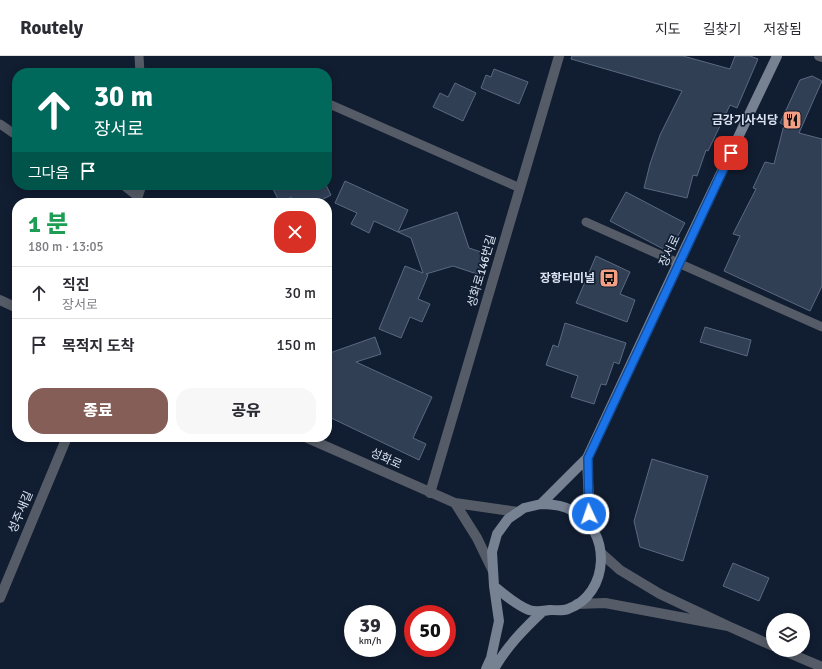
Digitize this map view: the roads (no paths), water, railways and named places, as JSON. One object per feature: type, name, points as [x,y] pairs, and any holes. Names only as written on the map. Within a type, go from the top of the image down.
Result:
[{"type":"main road","name":"장서로","points":[[588,458],[678,263],[777,56]]},
{"type":"main road","points":[[541,504],[588,458]]},
{"type":"main road","points":[[588,458],[590,526]]},
{"type":"main road","points":[[486,669],[491,658],[498,621],[494,586],[492,552],[497,534],[508,519],[524,508],[541,504],[558,505],[574,511],[588,522],[597,537],[601,553],[600,570],[594,586],[583,600],[568,609],[531,611],[514,602],[494,586]]},
{"type":"main road","points":[[494,669],[503,654],[519,634],[543,611]]},
{"type":"street","name":"성화로146번길","points":[[430,493],[559,56]]},
{"type":"street","points":[[0,300],[12,306]]},
{"type":"street","name":"성주새길","points":[[0,598],[65,442]]},
{"type":"street","name":"성화로","points":[[316,442],[455,503],[518,512]]},
{"type":"street","points":[[455,503],[477,538],[493,571]]},
{"type":"street","points":[[601,553],[620,570],[660,594],[766,643]]},
{"type":"street","points":[[577,604],[606,603],[728,626]]},
{"type":"street","points":[[798,657],[822,668]]},
{"type":"lane","points":[[139,56],[140,68]]},
{"type":"lane","points":[[332,105],[520,188]]},
{"type":"lane","points":[[0,124],[12,132]]},
{"type":"lane","points":[[127,190],[135,198]]},
{"type":"lane","points":[[586,222],[822,326]]},
{"type":"place","name":"금강기사식당","points":[[792,120]]},
{"type":"place","name":"장항터미널","points":[[609,278]]}]
